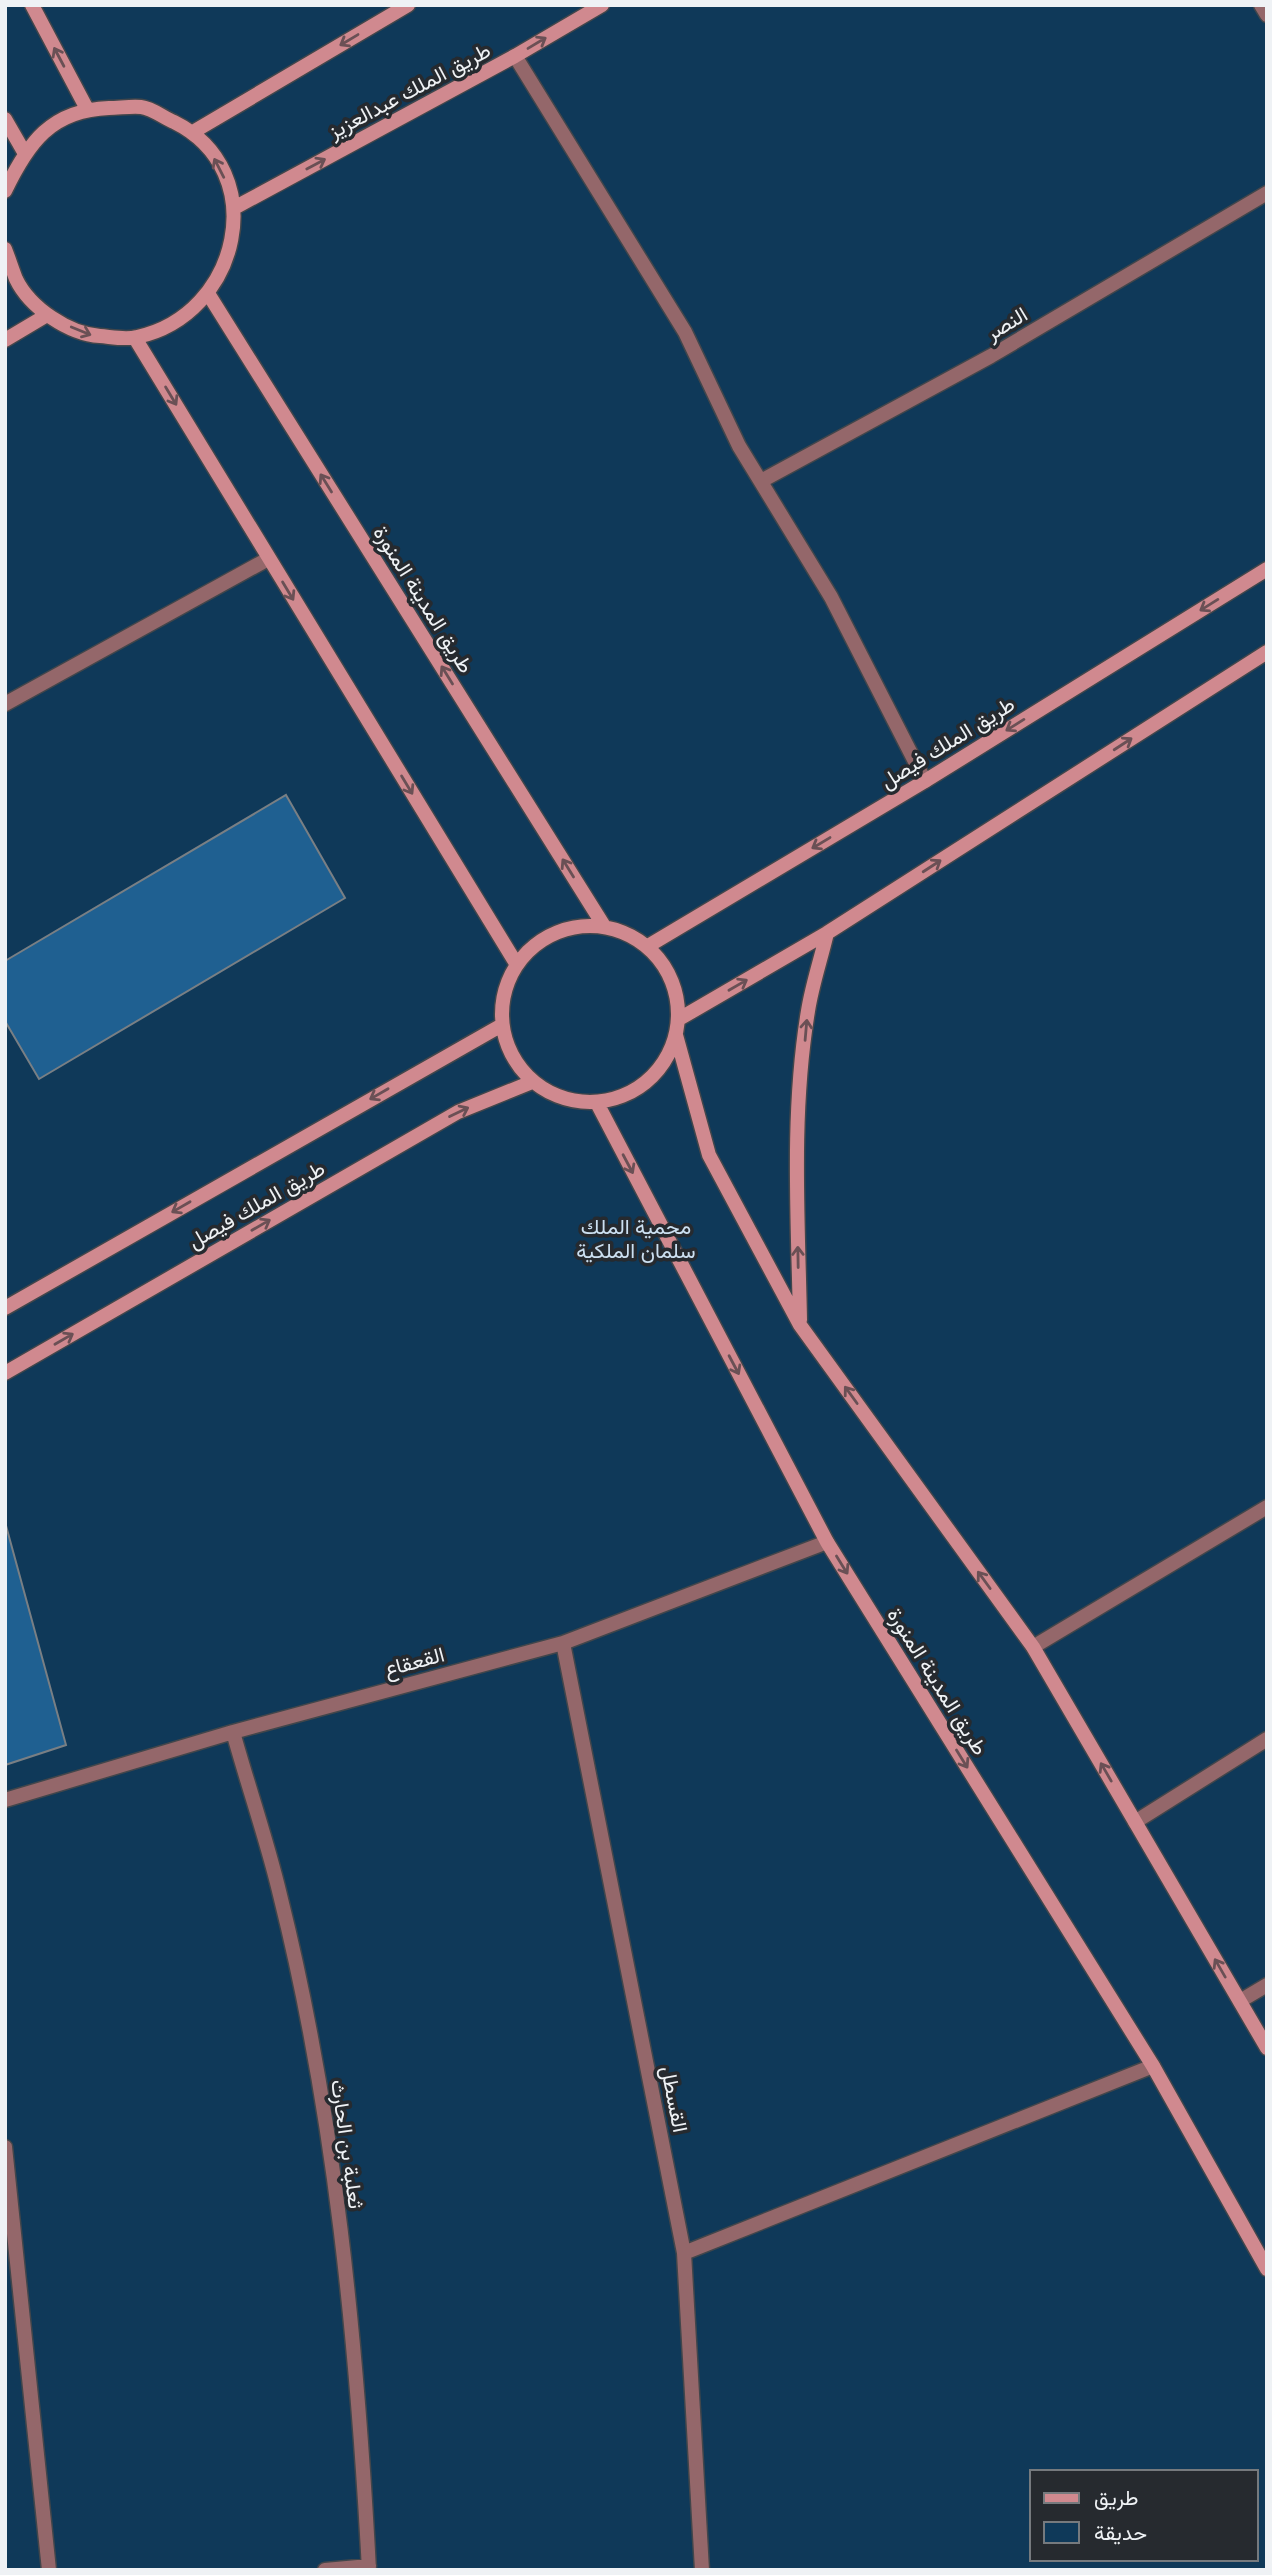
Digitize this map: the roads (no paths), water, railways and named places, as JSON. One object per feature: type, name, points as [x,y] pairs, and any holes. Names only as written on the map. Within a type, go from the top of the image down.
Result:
[{"type":"main road","points":[[32,5],[87,109]]},
{"type":"main road","points":[[193,132],[408,5]]},
{"type":"main road","name":"طريق الملك عبدالعزيز","points":[[234,208],[515,56],[601,5]]},
{"type":"main road","points":[[5,191],[24,152],[52,125],[87,109],[143,107],[193,132],[221,166],[234,208],[230,254],[209,295],[176,323],[135,338],[89,335],[47,315],[17,281],[5,249]]},
{"type":"main road","points":[[5,119],[24,152]]},
{"type":"main road","name":"طريق المدينة المنورة","points":[[209,295],[604,926]]},
{"type":"main road","points":[[5,340],[47,315]]},
{"type":"main road","points":[[135,338],[517,965]]},
{"type":"main road","name":"طريق الملك فيصل","points":[[648,946],[925,781],[1267,569]]},
{"type":"main road","points":[[679,1020],[827,933],[1267,652]]},
{"type":"main road","points":[[579,926],[604,926],[627,933],[648,946],[666,967],[677,992],[679,1020],[666,1061],[647,1082],[624,1097],[597,1103],[573,1102],[552,1095],[532,1082],[517,1066],[502,1024],[507,983],[517,965],[533,946],[555,933],[579,926]]},
{"type":"main road","points":[[800,1325],[797,1162],[800,1088],[808,1010],[827,933]]},
{"type":"main road","name":"طريق الملك فيصل","points":[[5,1308],[502,1024]]},
{"type":"main road","points":[[676,1035],[709,1155],[800,1325],[1033,1647],[1267,2048]]},
{"type":"main road","name":"طريق الملك فيصل","points":[[5,1373],[458,1112],[532,1082]]},
{"type":"main road","name":"طريق المدينة المنورة","points":[[597,1103],[827,1542],[1153,2066],[1267,2269]]},
{"type":"street","points":[[1261,5],[1267,15]]},
{"type":"street","points":[[515,56],[685,332],[739,446],[831,597],[925,781]]},
{"type":"street","name":"النصر","points":[[761,481],[991,356],[1267,193]]},
{"type":"street","points":[[5,704],[268,559]]},
{"type":"street","points":[[1033,1647],[1267,1507]]},
{"type":"street","name":"القعقاع","points":[[5,1800],[233,1732],[564,1643],[827,1542]]},
{"type":"street","name":"القسطل","points":[[564,1643],[684,2253],[702,2570]]},
{"type":"street","name":"ثعلبة بن الحارث","points":[[233,1732],[280,1895],[323,2103],[355,2362],[369,2568]]},
{"type":"street","points":[[1135,1822],[1267,1740]]},
{"type":"street","points":[[1240,2001],[1267,1985]]},
{"type":"street","points":[[684,2253],[1153,2066]]},
{"type":"street","points":[[5,2147],[49,2570]]},
{"type":"street","points":[[325,2570],[369,2568]]},
{"type":"park label","name":"محمية الملك سلمان الملكية","points":[[636,1238]]}]
